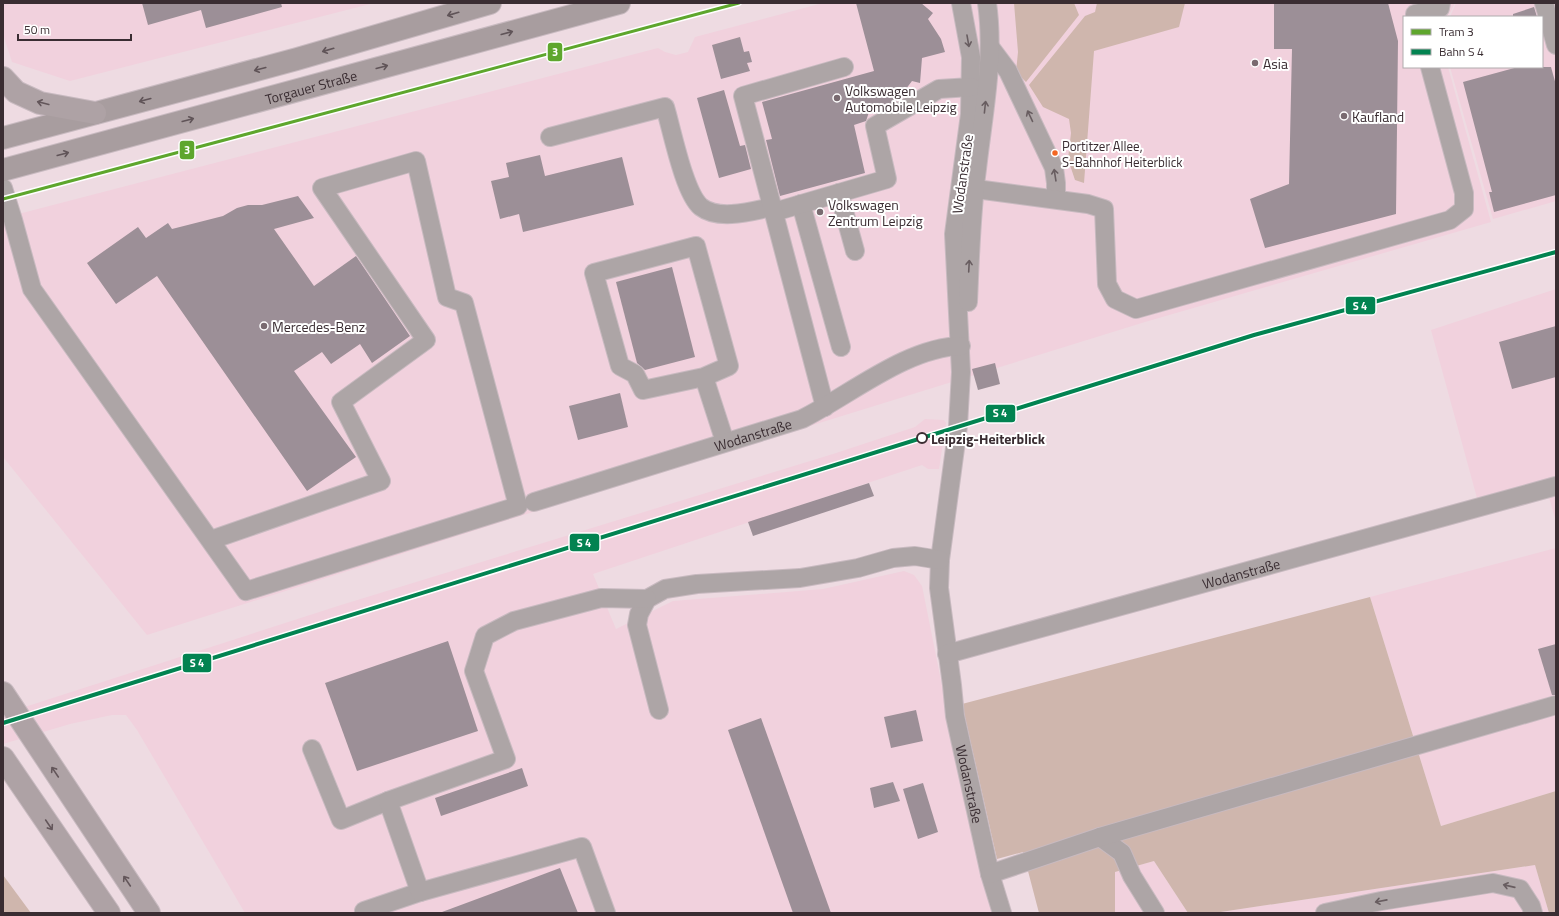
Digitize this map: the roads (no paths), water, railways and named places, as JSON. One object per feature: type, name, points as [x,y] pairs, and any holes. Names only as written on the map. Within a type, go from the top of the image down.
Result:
[{"type":"highway","points":[[3,78],[16,92],[40,103],[95,114]]},
{"type":"highway","points":[[8,700],[149,913]]},
{"type":"highway","points":[[3,758],[109,913]]},
{"type":"main road","points":[[3,138],[297,59],[490,3]]},
{"type":"main road","name":"Torgauer Straße","points":[[3,170],[619,3]]},
{"type":"street","name":"Wodanstraße","points":[[961,3],[971,58],[967,312],[961,346],[957,431],[940,560],[939,594],[955,716],[990,874],[1002,913]]},
{"type":"street","name":"Wodanstraße","points":[[968,187],[985,108],[990,46],[987,3]]},
{"type":"street","points":[[1414,11],[1440,8],[1441,3]]},
{"type":"street","points":[[1544,3],[1556,45]]},
{"type":"street","points":[[990,46],[1008,71],[1054,168],[1056,199]]},
{"type":"street","points":[[825,407],[742,96],[844,67]]},
{"type":"street","points":[[968,187],[1088,204],[1104,209],[1108,284],[1115,300],[1136,309],[1450,220],[1464,209],[1464,193],[1430,68]]},
{"type":"street","points":[[550,136],[665,107],[690,194],[702,207],[726,214],[740,214],[773,210],[801,204],[887,179],[875,126],[939,89],[971,87]]},
{"type":"street","points":[[3,188],[14,220],[32,289],[246,591],[518,506],[464,303],[447,297],[416,161],[322,188],[426,340],[341,402],[381,481],[211,540]]},
{"type":"street","points":[[839,194],[855,251]]},
{"type":"street","points":[[801,204],[841,347]]},
{"type":"street","points":[[696,246],[729,366],[704,377],[643,390],[635,374],[620,366],[594,273],[696,246]]},
{"type":"street","name":"Wodanstraße","points":[[534,502],[802,418],[825,407],[890,368],[920,355],[947,346],[961,346]]},
{"type":"street","points":[[704,377],[725,442]]},
{"type":"street","name":"Wodanstraße","points":[[947,654],[1556,486]]},
{"type":"street","points":[[312,749],[341,820],[388,801],[506,759],[474,671],[485,636],[514,621],[601,598],[647,599],[665,588],[697,584],[800,578],[858,568],[893,558],[915,556],[940,560]]},
{"type":"street","points":[[647,599],[637,625],[658,710]]},
{"type":"street","points":[[990,874],[1100,837],[1556,705]]},
{"type":"street","points":[[388,801],[420,892]]},
{"type":"street","points":[[1100,837],[1122,853],[1132,876],[1156,913]]},
{"type":"street","points":[[364,911],[420,892],[582,847],[606,913]]},
{"type":"street","points":[[1132,876],[1141,913]]},
{"type":"street","points":[[1325,913],[1381,901],[1493,882],[1520,889],[1531,906],[1533,913]]},
{"type":"tram line","name":"3","points":[[3,199],[739,3]]},
{"type":"place","name":"Asia","points":[[1255,63]]},
{"type":"place","name":"Volkswagen Automobile Leipzig","points":[[837,98]]},
{"type":"place","name":"Kaufland","points":[[1344,116]]},
{"type":"place","name":"Portitzer Allee, S-Bahnhof Heiterblick","points":[[1055,153]]},
{"type":"place","name":"Volkswagen Zentrum Leipzig","points":[[820,212]]},
{"type":"place","name":"Mercedes-Benz","points":[[264,326]]},
{"type":"place","name":"Leipzig-Heiterblick","points":[[922,438]]}]
